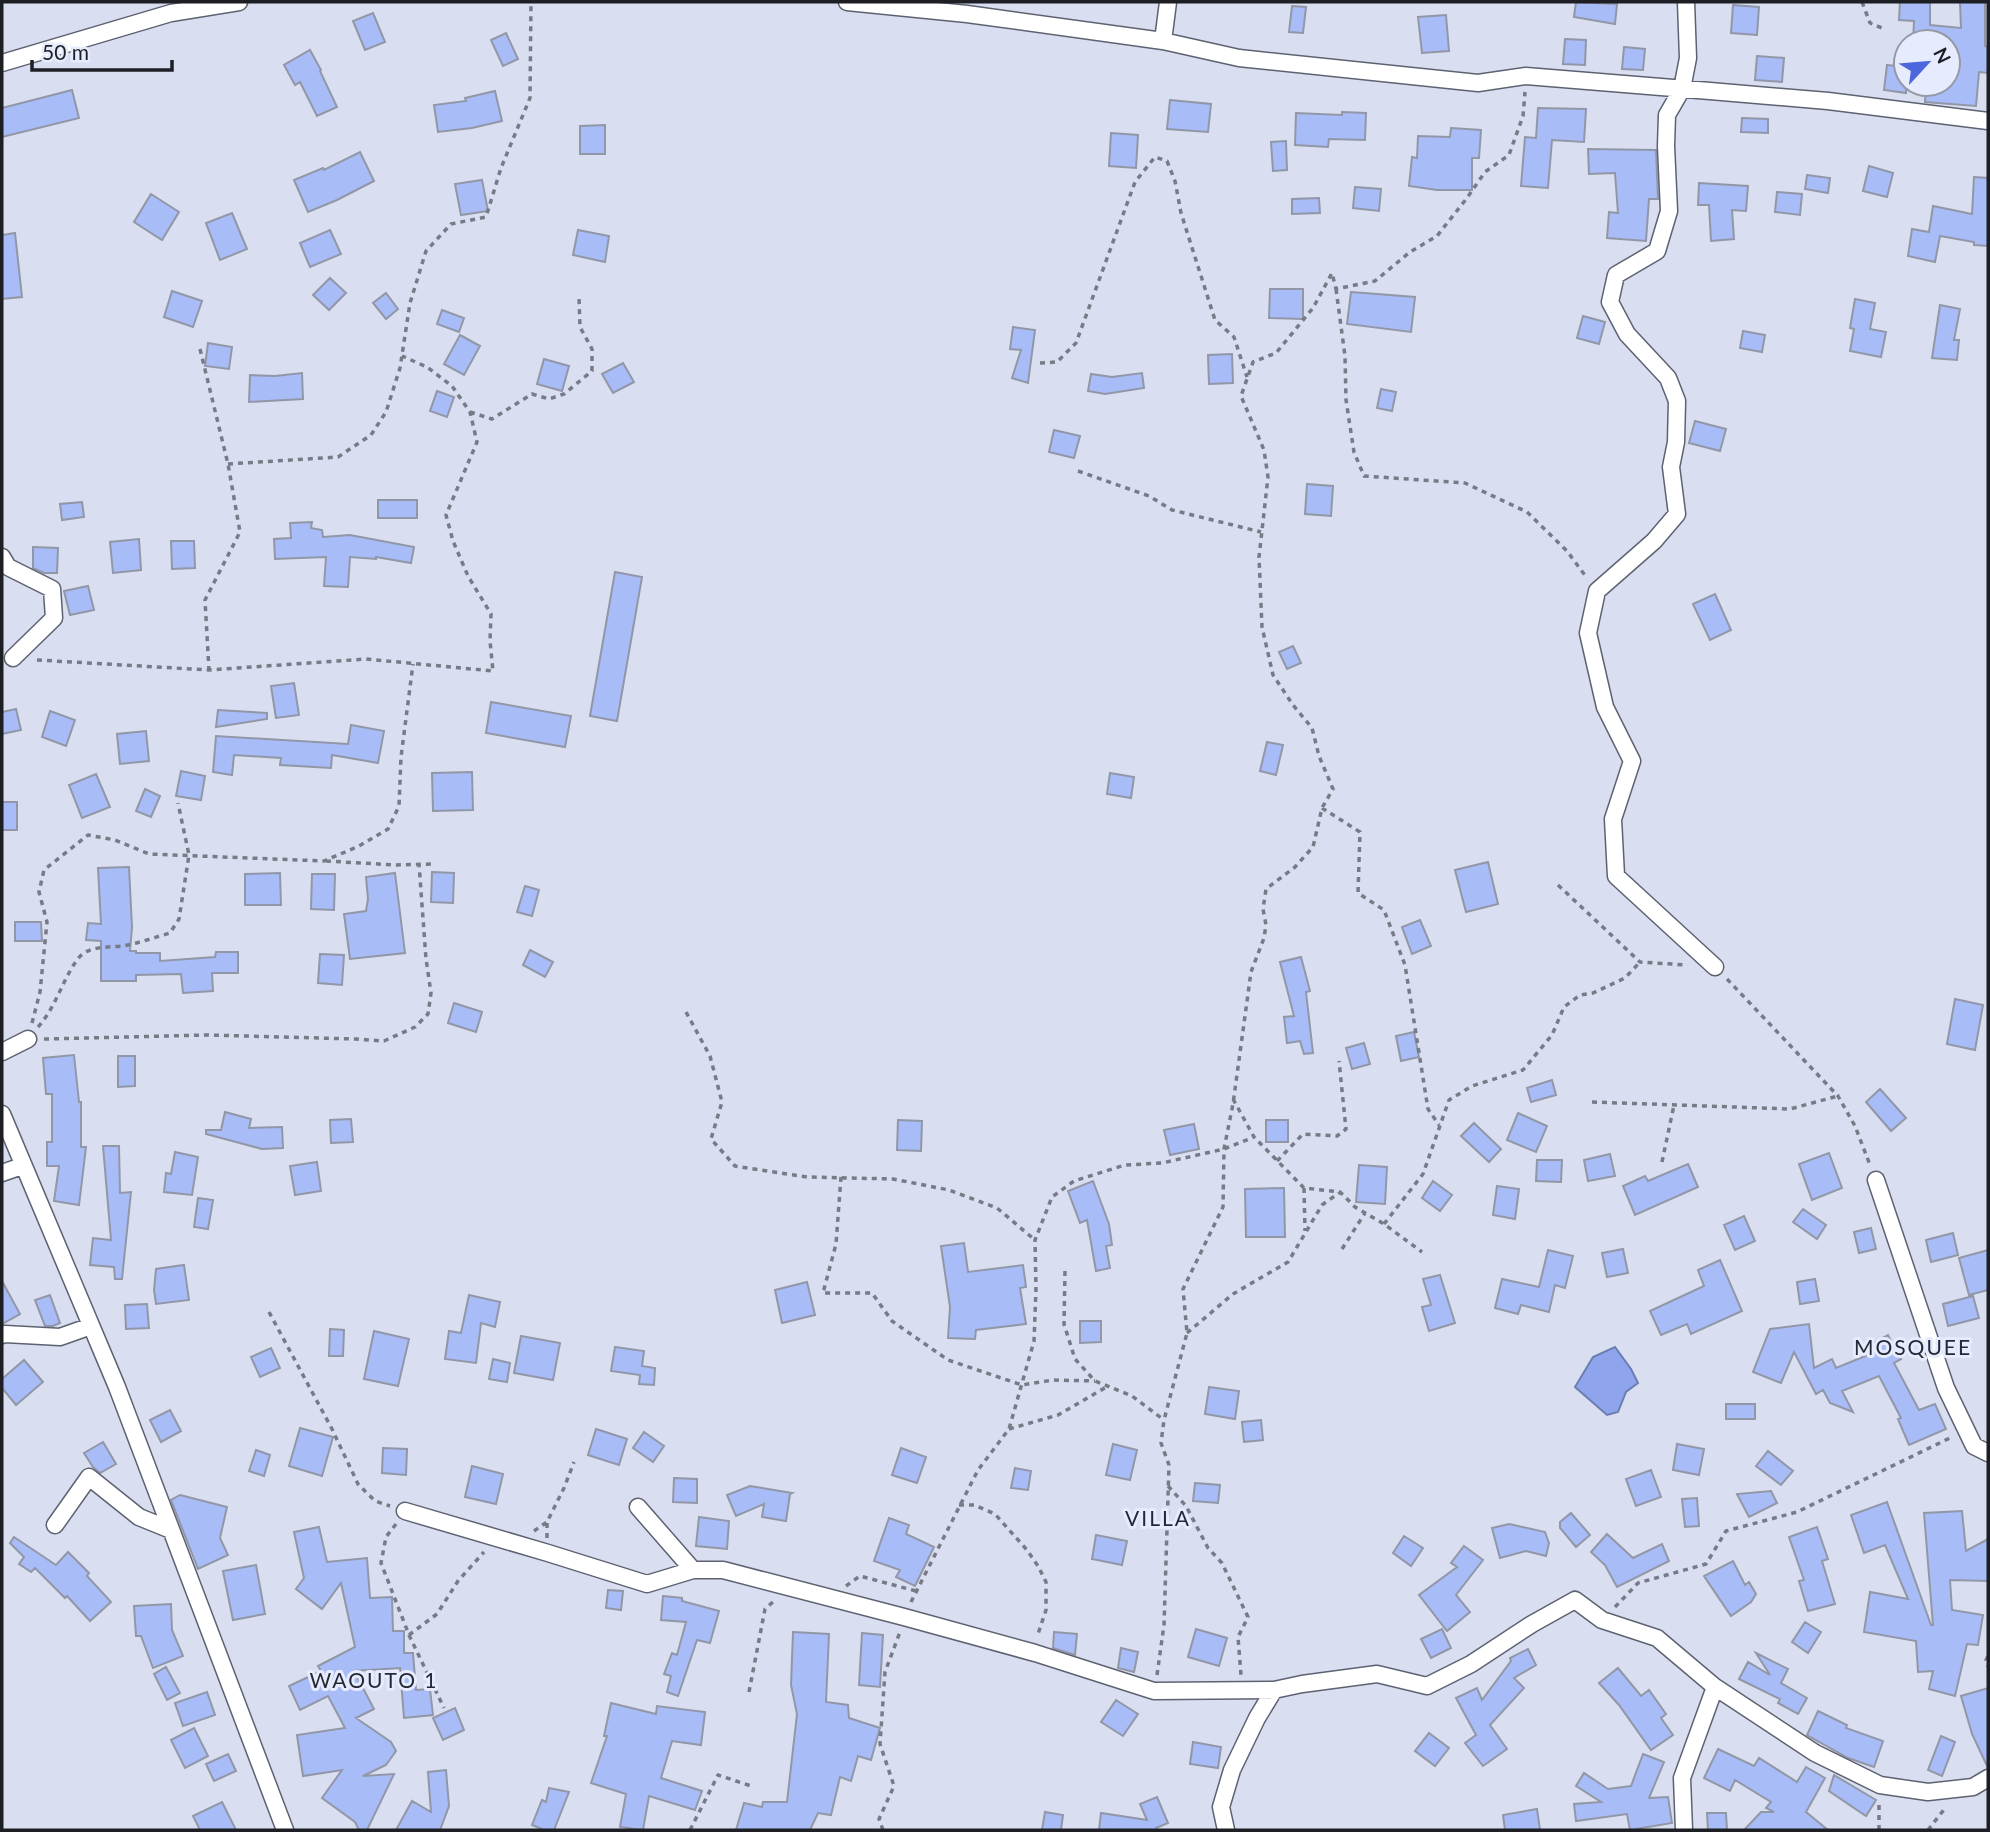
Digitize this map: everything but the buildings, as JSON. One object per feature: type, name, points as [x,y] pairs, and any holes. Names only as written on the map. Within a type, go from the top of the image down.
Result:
[{"type":"street","points":[[2,63],[171,13],[239,2]]},
{"type":"street","points":[[847,2],[967,14],[1163,41],[1239,58],[1478,83],[1526,76],[1828,102],[1988,121]]},
{"type":"street","points":[[1163,41],[1168,2]]},
{"type":"street","points":[[1686,2],[1688,58],[1682,89],[1667,115],[1665,146],[1669,211],[1657,251],[1616,275],[1610,302],[1627,334],[1668,378],[1677,401],[1676,442],[1671,467],[1677,514],[1654,541],[1597,591],[1588,633],[1605,707],[1632,761],[1613,819],[1616,876],[1715,967]]},
{"type":"street","points":[[2,557],[8,567],[52,589],[54,618],[13,658]]},
{"type":"street","points":[[2,1052],[28,1039]]},
{"type":"street","points":[[2,1117],[117,1387],[285,1830]]},
{"type":"street","points":[[2,1173],[22,1166]]},
{"type":"street","points":[[1876,1180],[1946,1388],[1974,1446],[1988,1453]]},
{"type":"street","points":[[2,1335],[60,1337],[90,1326]]},
{"type":"street","points":[[55,1525],[89,1477],[139,1517],[171,1530]]},
{"type":"street","points":[[639,1507],[693,1570]]},
{"type":"street","points":[[405,1511],[647,1584],[693,1570],[723,1570],[904,1616],[1035,1653],[1154,1691],[1274,1690],[1377,1674],[1427,1686],[1472,1664],[1532,1624],[1575,1600],[1602,1619],[1657,1639],[1715,1687],[1815,1753],[1880,1785],[1928,1792],[1973,1787],[1988,1778]]},
{"type":"street","points":[[1685,1830],[1682,1778],[1715,1687]]},
{"type":"street","points":[[1226,1830],[1221,1807],[1232,1770],[1274,1690]]},
{"type":"path","points":[[228,464],[338,457],[371,435],[386,412],[400,368],[410,303],[426,251],[451,224],[486,217],[501,168],[530,99],[531,2]]},
{"type":"path","points":[[1862,2],[1870,23],[1884,29]]},
{"type":"path","points":[[1336,289],[1375,281],[1410,251],[1437,236],[1485,172],[1509,155],[1523,117],[1526,76]]},
{"type":"path","points":[[1040,363],[1057,362],[1076,343],[1135,182],[1154,157],[1167,161],[1215,320],[1234,337],[1247,379]]},
{"type":"path","points":[[1154,1691],[1164,1625],[1169,1465],[1161,1443],[1164,1420],[1187,1333],[1183,1289],[1223,1207],[1224,1149],[1251,972],[1264,938],[1266,925],[1263,909],[1266,889],[1295,867],[1313,847],[1322,808],[1333,789],[1319,756],[1312,728],[1273,675],[1262,627],[1259,557],[1268,477],[1264,450],[1241,396],[1252,362],[1276,353],[1313,308],[1332,273],[1345,356],[1346,400],[1354,452],[1364,476],[1465,484],[1527,512],[1567,551],[1597,591]]},
{"type":"path","points":[[470,412],[492,419],[532,394],[549,399],[564,394],[592,371],[592,349],[580,327],[579,298]]},
{"type":"path","points":[[200,349],[228,464],[240,532],[205,600],[209,670]]},
{"type":"path","points":[[13,658],[209,670],[366,659],[493,671],[491,614],[468,576],[453,541],[446,515],[477,442],[470,412],[452,386],[427,367],[402,356]]},
{"type":"path","points":[[1078,471],[1149,496],[1172,510],[1262,533]]},
{"type":"path","points":[[324,861],[359,846],[388,829],[399,806],[401,757],[414,664]]},
{"type":"path","points":[[28,1039],[48,1016],[78,958],[100,947],[127,946],[170,933],[179,919],[189,855],[178,803]]},
{"type":"path","points":[[1322,808],[1360,832],[1358,893],[1384,910],[1405,965],[1428,1109],[1440,1126]]},
{"type":"path","points":[[28,1039],[40,992],[47,922],[39,892],[44,870],[88,835],[115,840],[149,853],[432,864]]},
{"type":"path","points":[[28,1039],[208,1035],[384,1041],[415,1027],[428,1014],[430,993],[419,864]]},
{"type":"path","points":[[1558,885],[1640,962],[1715,967],[1838,1096],[1855,1126],[1876,1180]]},
{"type":"path","points":[[1384,1224],[1423,1174],[1449,1100],[1472,1086],[1523,1070],[1552,1035],[1564,1007],[1580,995],[1594,993],[1625,978],[1640,962]]},
{"type":"path","points":[[686,1012],[710,1056],[722,1102],[711,1139],[735,1166],[807,1177],[893,1179],[949,1190],[997,1208],[1035,1240]]},
{"type":"path","points":[[1277,1161],[1303,1134],[1337,1136],[1346,1129],[1339,1061]]},
{"type":"path","points":[[1592,1102],[1790,1109],[1838,1096]]},
{"type":"path","points":[[1233,1098],[1254,1137],[1304,1188],[1340,1192],[1355,1207],[1422,1252]]},
{"type":"path","points":[[1662,1162],[1674,1105]]},
{"type":"path","points":[[883,1830],[879,1819],[894,1786],[880,1744],[885,1672],[904,1616],[959,1506],[978,1470],[1009,1429],[1034,1341],[1035,1240],[1052,1197],[1074,1181],[1125,1165],[1162,1163],[1224,1149],[1254,1137]]},
{"type":"path","points":[[841,1177],[836,1244],[823,1293],[872,1293],[892,1321],[948,1360],[1022,1385],[1053,1380],[1095,1381],[1132,1396],[1164,1420]]},
{"type":"path","points":[[1304,1188],[1305,1234]]},
{"type":"path","points":[[1187,1333],[1233,1294],[1288,1262],[1322,1205],[1340,1192]]},
{"type":"path","points":[[1342,1249],[1365,1213]]},
{"type":"path","points":[[1065,1271],[1064,1324],[1075,1359],[1095,1381]]},
{"type":"path","points":[[270,1312],[358,1483],[375,1500],[405,1511],[386,1537],[381,1563],[409,1635],[444,1708]]},
{"type":"path","points":[[1009,1429],[1058,1415],[1108,1386]]},
{"type":"path","points":[[1602,1619],[1638,1583],[1706,1564],[1726,1531],[1797,1511],[1967,1430]]},
{"type":"path","points":[[548,1553],[547,1522],[574,1462]]},
{"type":"path","points":[[1168,1486],[1186,1506],[1208,1548],[1222,1563],[1248,1616],[1238,1637],[1243,1691]]},
{"type":"path","points":[[959,1506],[974,1504],[995,1514],[1038,1566],[1046,1582],[1046,1610],[1037,1632],[1035,1653]]},
{"type":"path","points":[[409,1635],[437,1614],[458,1581],[480,1554],[503,1539]]},
{"type":"path","points":[[831,1598],[860,1576],[916,1591]]},
{"type":"path","points":[[749,1692],[765,1609],[788,1587]]},
{"type":"path","points":[[1988,1656],[1988,1667]]},
{"type":"path","points":[[691,1830],[718,1775],[754,1787]]},
{"type":"path","points":[[1879,1830],[1880,1785]]},
{"type":"path","points":[[1928,1830],[1946,1809],[1951,1789]]},
{"type":"water","points":[[1615,1347],[1638,1383],[1626,1392],[1618,1412],[1607,1415],[1575,1387],[1593,1357]]},
{"type":"district","name":"MOSQUEE","points":[[1913,1348]]},
{"type":"district","name":"VILLA","points":[[1158,1519]]},
{"type":"district","name":"WAOUTO 1","points":[[374,1681]]}]
